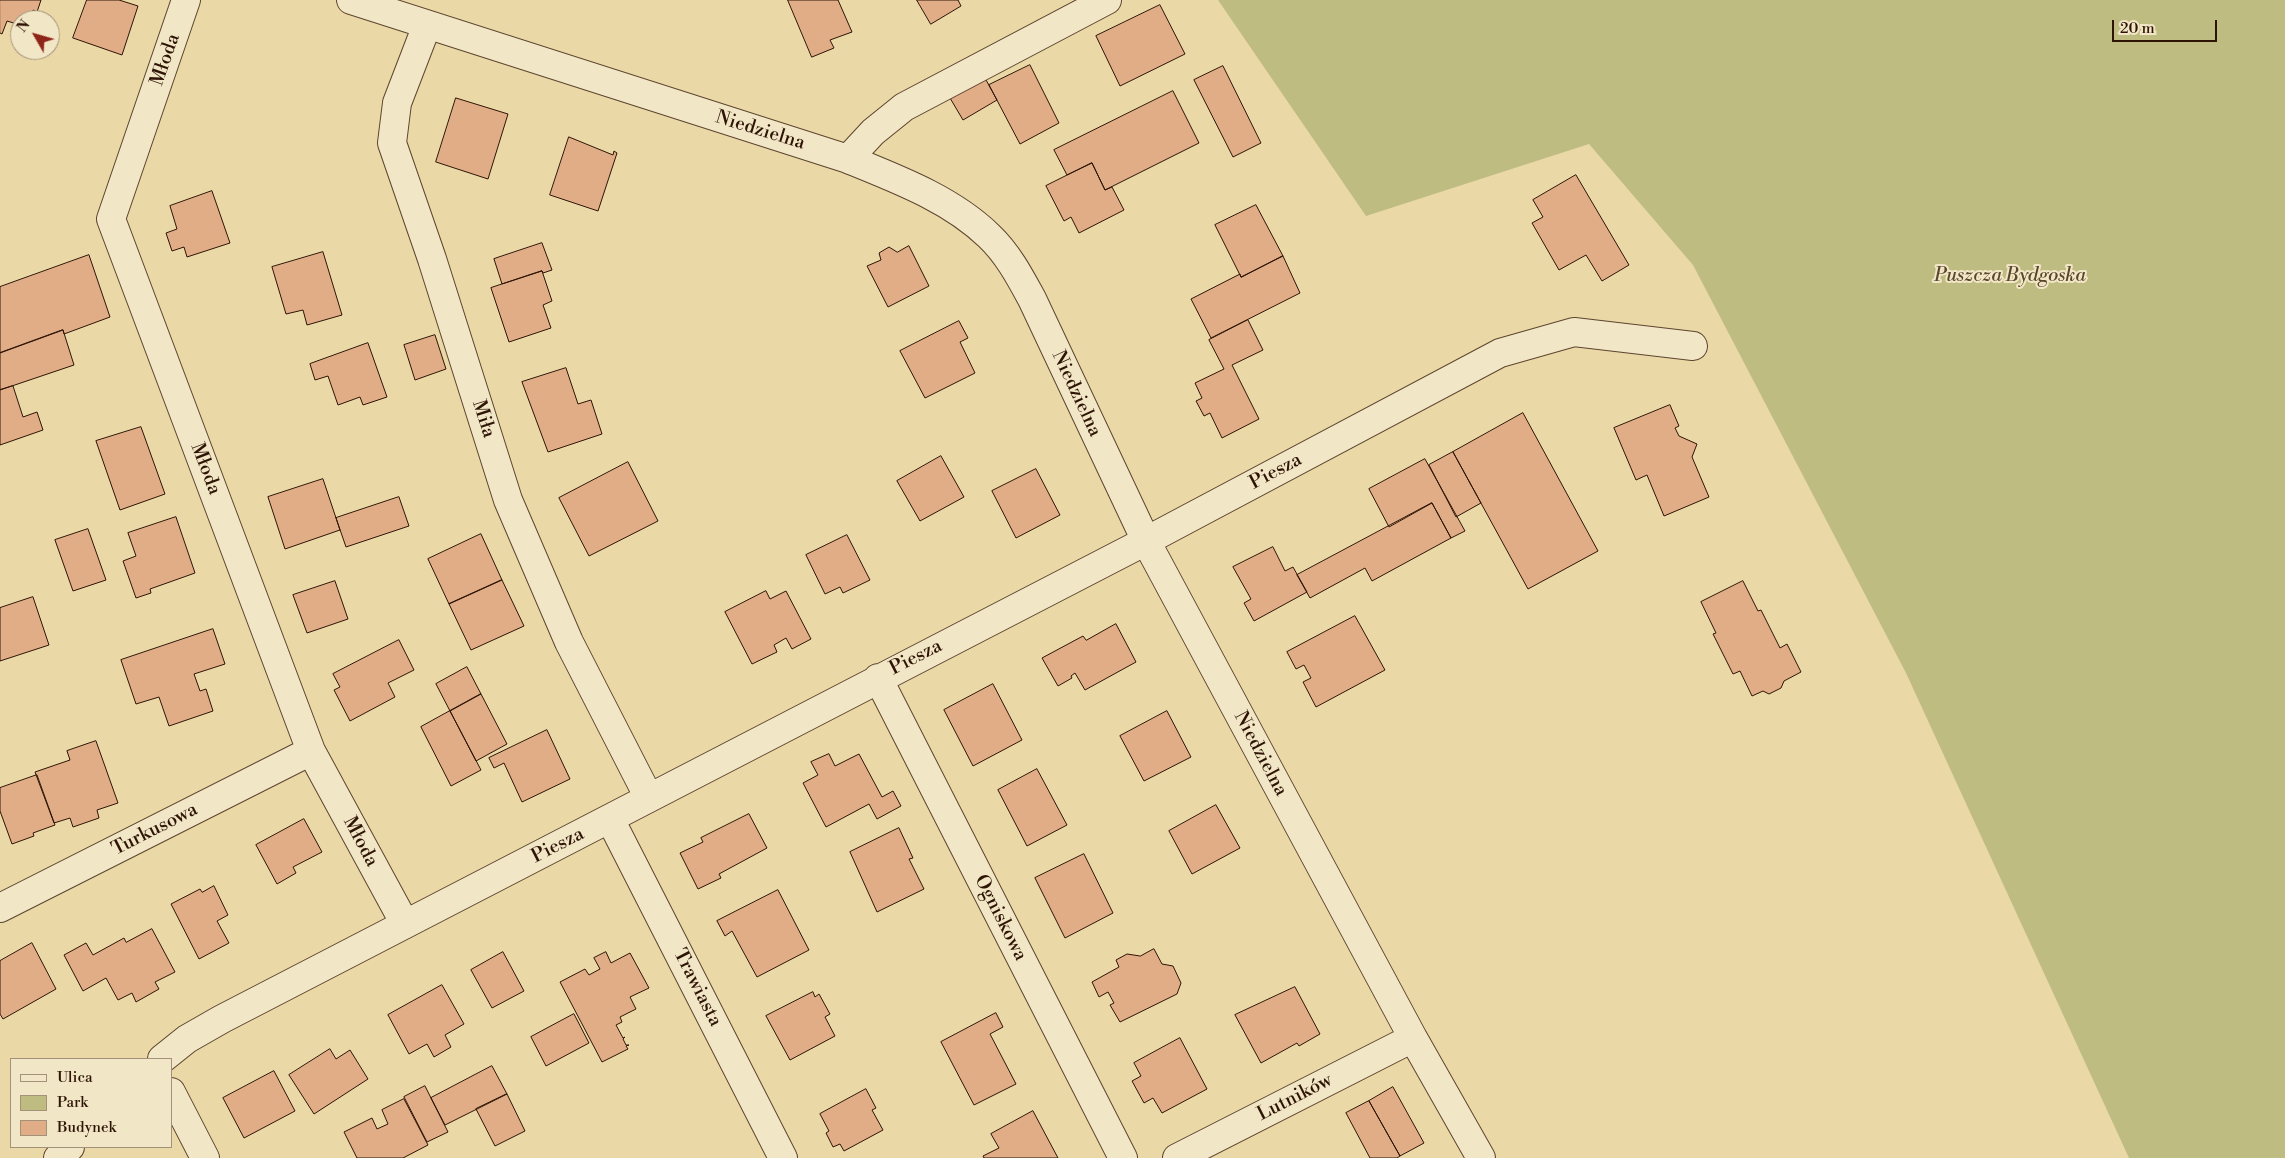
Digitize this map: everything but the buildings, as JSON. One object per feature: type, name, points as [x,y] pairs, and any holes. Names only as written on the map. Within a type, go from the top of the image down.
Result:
[{"type":"street","name":"Młoda","points":[[186,0],[111,219],[311,751],[405,924]]},
{"type":"street","name":"Niedzielna","points":[[351,0],[848,159],[909,184],[966,217],[989,236],[1013,264],[1036,308],[1146,540],[1413,1038],[1481,1158]]},
{"type":"street","points":[[848,159],[873,132],[904,107],[1108,0]]},
{"type":"street","name":"Miła","points":[[427,25],[398,103],[392,143],[432,259],[508,500],[569,642],[649,798]]},
{"type":"street","name":"Piesza","points":[[163,1058],[194,1035],[1146,540],[1500,353],[1574,332],[1693,346]]},
{"type":"street","name":"Ogniskowa","points":[[878,678],[1123,1158]]},
{"type":"street","name":"Turkusowa","points":[[0,908],[311,751]]},
{"type":"street","name":"Trawiasta","points":[[610,819],[783,1158]]},
{"type":"street","name":"Lutników","points":[[1177,1158],[1413,1038]]},
{"type":"street","points":[[172,1094],[204,1158]]},
{"type":"street","points":[[58,1158],[69,1148]]},
{"type":"green space","name":"Puszcza Bydgoska","points":[[1218,0],[2285,0],[2285,1158],[2129,1158],[1906,673],[1693,265],[1589,144],[1366,216]]}]
